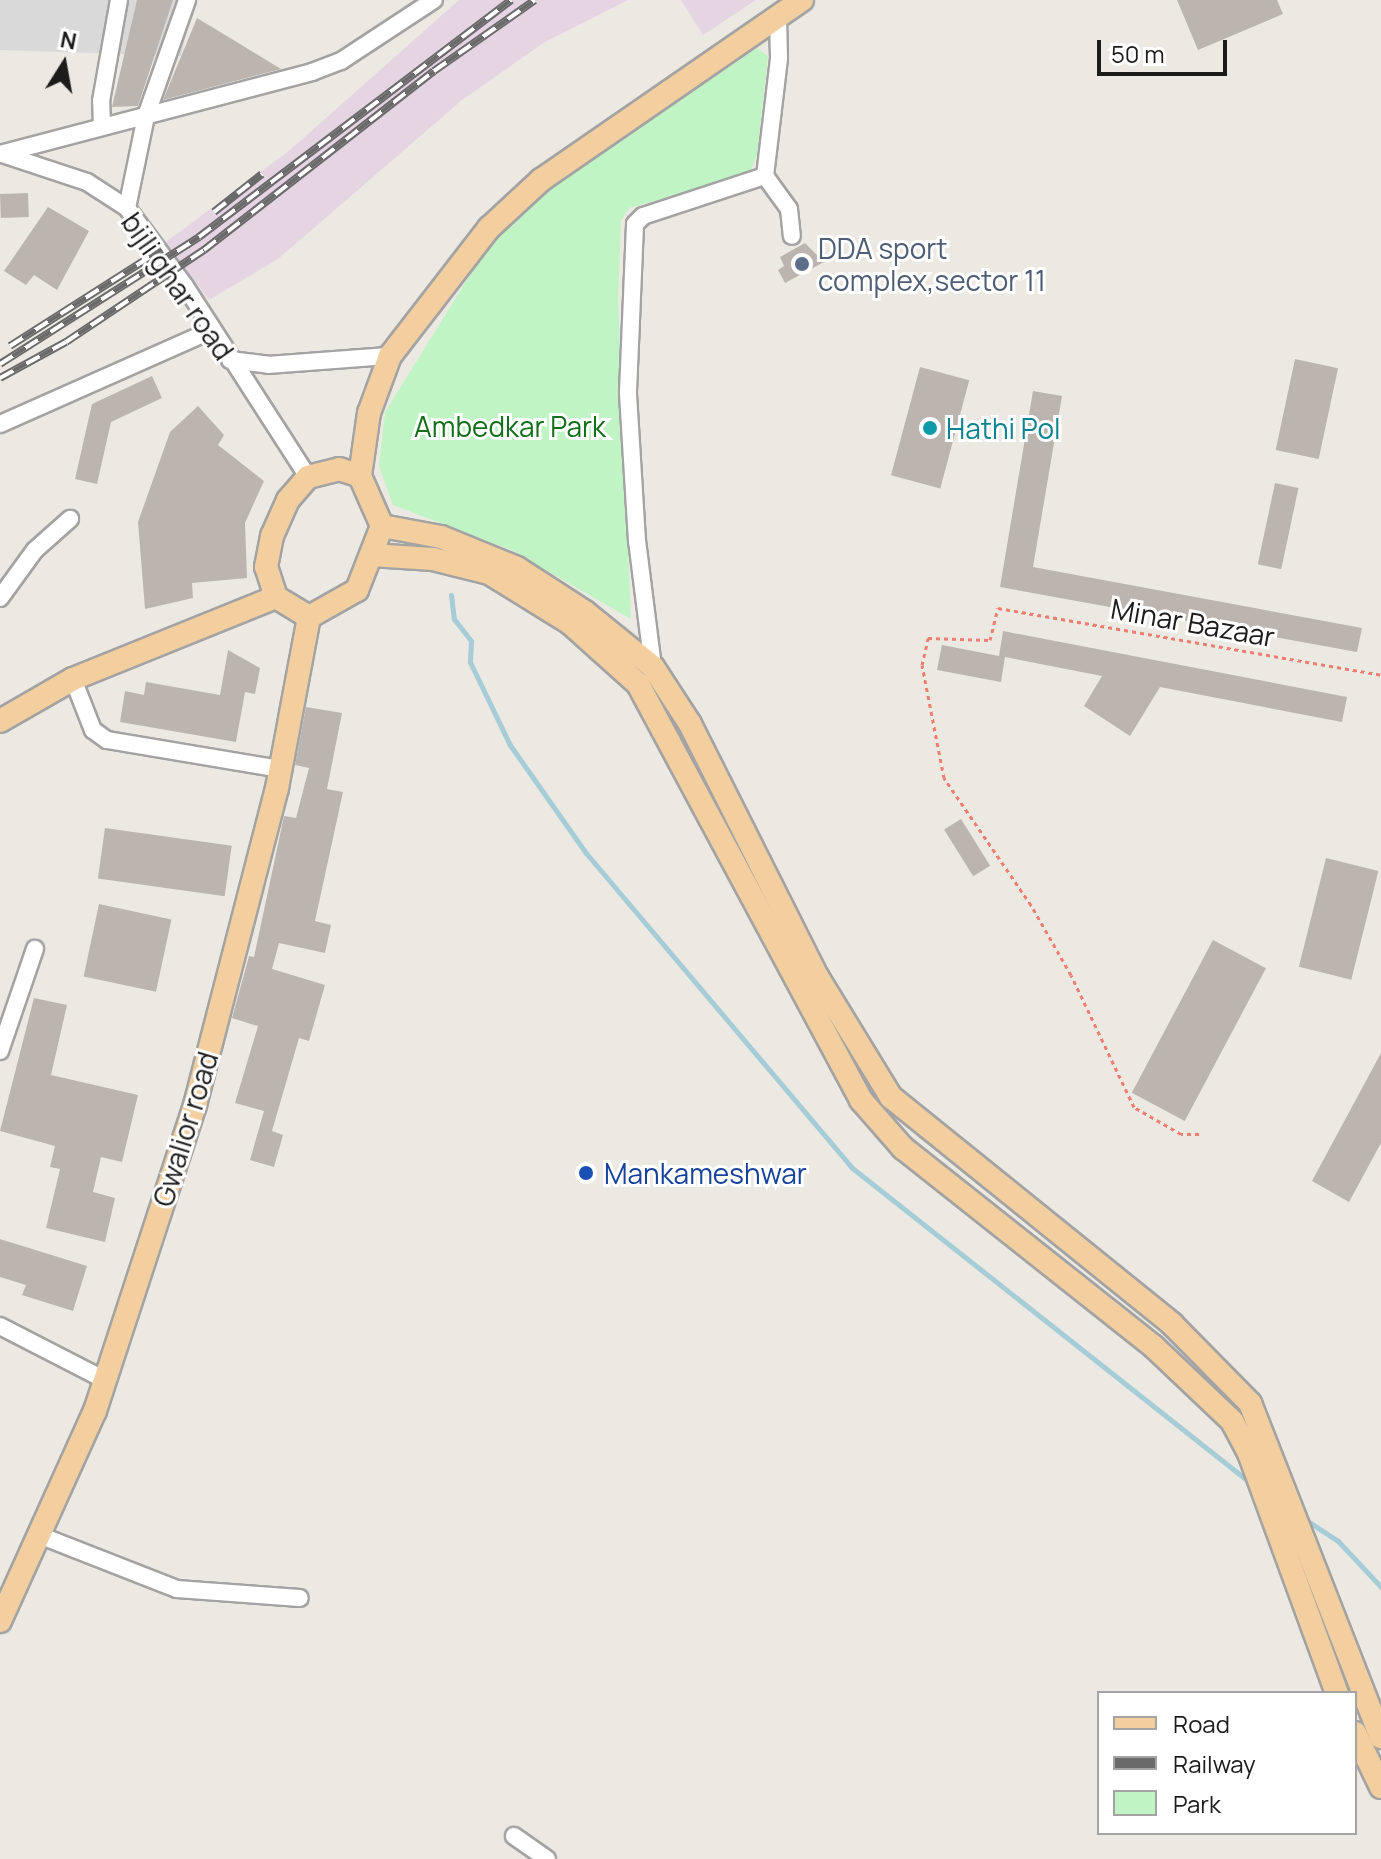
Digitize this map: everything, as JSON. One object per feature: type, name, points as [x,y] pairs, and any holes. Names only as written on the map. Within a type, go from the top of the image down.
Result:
[{"type":"main road","points":[[360,476],[339,469],[308,477],[288,500],[272,536],[266,567],[276,597],[309,617],[357,590],[382,526],[360,476],[369,413],[390,356],[489,228],[541,180],[802,0]]},
{"type":"main road","points":[[382,526],[441,537],[517,568],[585,612],[653,667],[690,724],[818,978],[891,1097],[1172,1324],[1250,1403],[1260,1455],[1292,1540],[1337,1626],[1381,1737]]},
{"type":"main road","points":[[371,555],[433,559],[489,573],[570,623],[621,665],[645,697],[836,1060],[871,1111],[903,1148],[1153,1346],[1219,1406],[1260,1455]]},
{"type":"main road","points":[[0,721],[73,679],[276,597]]},
{"type":"main road","name":"Gwalior road","points":[[0,1621],[105,1380],[195,1105],[281,769],[309,617]]},
{"type":"main road","points":[[871,1111],[891,1097]]},
{"type":"main road","points":[[1153,1346],[1172,1324]]},
{"type":"main road","points":[[1292,1540],[1314,1634],[1336,1691]]},
{"type":"main road","points":[[1314,1634],[1337,1626]]},
{"type":"main road","points":[[1357,1737],[1381,1787]]},
{"type":"street","points":[[102,126],[101,101],[119,0]]},
{"type":"street","points":[[127,208],[146,116],[187,0]]},
{"type":"street","points":[[0,154],[341,61],[434,0]]},
{"type":"street","points":[[778,16],[779,58],[765,176],[789,209],[792,236]]},
{"type":"street","name":"bijli ghar road","points":[[0,154],[87,182],[127,208],[212,330],[308,477]]},
{"type":"street","points":[[653,667],[637,541],[628,392],[633,230],[643,216],[765,176]]},
{"type":"street","points":[[0,424],[212,330]]},
{"type":"street","points":[[230,360],[269,365],[390,356]]},
{"type":"street","points":[[0,598],[35,550],[70,519]]},
{"type":"street","points":[[73,679],[93,730],[107,740],[281,769]]},
{"type":"street","points":[[0,1051],[35,949]]},
{"type":"street","points":[[0,1326],[105,1380]]},
{"type":"street","points":[[39,1535],[177,1589],[300,1598]]},
{"type":"street","points":[[514,1836],[547,1859]]},
{"type":"path","name":"Minar Bazaar","points":[[1199,1134],[1181,1134],[1134,1107],[1071,975],[944,778],[922,665],[928,638],[990,640],[998,608],[1381,675]]},
{"type":"shaded area","points":[[0,0],[194,0],[181,56],[0,50]]},
{"type":"shaded area","points":[[459,0],[628,0],[545,42],[462,100],[278,259],[209,300],[166,242],[290,150]]},
{"type":"shaded area","points":[[681,0],[756,0],[703,35]]},
{"type":"green space","name":"Ambedkar Park","points":[[757,48],[768,56],[757,155],[749,175],[629,208],[621,221],[618,299],[631,619],[511,550],[393,505],[379,466],[385,412],[480,259],[523,208]]},
{"type":"building","points":[[137,0],[173,0],[138,106],[112,107]]},
{"type":"building","points":[[1177,0],[1277,0],[1283,14],[1198,50]]},
{"type":"building","points":[[197,18],[281,69],[163,100]]},
{"type":"building","points":[[28,193],[29,217],[1,218],[0,194]]},
{"type":"building","points":[[48,207],[89,231],[57,290],[34,275],[26,285],[4,271]]},
{"type":"building","name":"DDA sport complex,sector 11","points":[[805,243],[824,262],[785,283],[778,270],[784,266],[780,257]]},
{"type":"building","points":[[1295,359],[1338,368],[1319,459],[1276,450]]},
{"type":"building","name":"Hathi Pol","points":[[920,367],[969,380],[940,488],[891,475]]},
{"type":"building","points":[[152,376],[162,398],[111,422],[97,484],[75,479],[92,404]]},
{"type":"building","points":[[1033,391],[1062,396],[1033,567],[1362,628],[1357,652],[1000,587]]},
{"type":"building","points":[[198,406],[224,435],[218,445],[264,481],[245,523],[247,578],[192,583],[193,598],[145,609],[138,522],[170,432]]},
{"type":"building","points":[[1275,483],[1298,488],[1281,569],[1258,564]]},
{"type":"building","points":[[1003,631],[1347,697],[1342,722],[1160,687],[1130,736],[1084,706],[1102,676],[1005,657],[1001,682],[937,670],[942,645],[999,656]]},
{"type":"building","points":[[228,650],[260,668],[255,694],[245,692],[236,742],[120,722],[125,691],[144,695],[146,682],[220,695]]},
{"type":"building","points":[[306,707],[342,713],[327,789],[343,792],[315,921],[331,925],[325,953],[279,943],[272,969],[325,985],[309,1041],[299,1038],[272,1131],[283,1135],[274,1167],[250,1160],[264,1111],[235,1103],[258,1026],[232,1018],[249,956],[254,957],[284,816],[296,818],[309,768],[295,765]]},
{"type":"building","points":[[961,819],[990,866],[973,876],[944,830]]},
{"type":"building","points":[[105,828],[232,846],[225,896],[98,879]]},
{"type":"building","points":[[1326,858],[1378,871],[1351,980],[1299,967]]},
{"type":"building","points":[[99,904],[171,919],[156,992],[84,976]]},
{"type":"building","points":[[1213,940],[1266,968],[1185,1121],[1132,1093]]},
{"type":"building","points":[[34,998],[67,1005],[51,1075],[138,1095],[122,1162],[101,1157],[93,1192],[115,1198],[105,1242],[46,1228],[60,1169],[50,1167],[55,1146],[0,1131]]},
{"type":"building","points":[[1381,1053],[1381,1143],[1349,1202],[1312,1181]]},
{"type":"building","points":[[0,1239],[87,1266],[73,1311],[22,1295],[26,1285],[0,1277]]},
{"type":"waterway","points":[[451,595],[454,619],[471,641],[470,662],[510,745],[586,853],[851,1167],[1252,1484]]},
{"type":"waterway","points":[[1303,1518],[1338,1541],[1381,1587]]},
{"type":"railway","points":[[0,364],[199,237],[511,0]]},
{"type":"railway","points":[[0,378],[66,342],[204,250],[434,71],[535,0]]},
{"type":"railway","points":[[214,212],[262,174]]},
{"type":"railway","points":[[10,346],[162,249]]},
{"type":"place","name":"DDA sport complex,sector 11","points":[[802,264]]},
{"type":"place","name":"Hathi Pol","points":[[930,428]]},
{"type":"place","name":"Mankameshwar","points":[[586,1173]]}]
